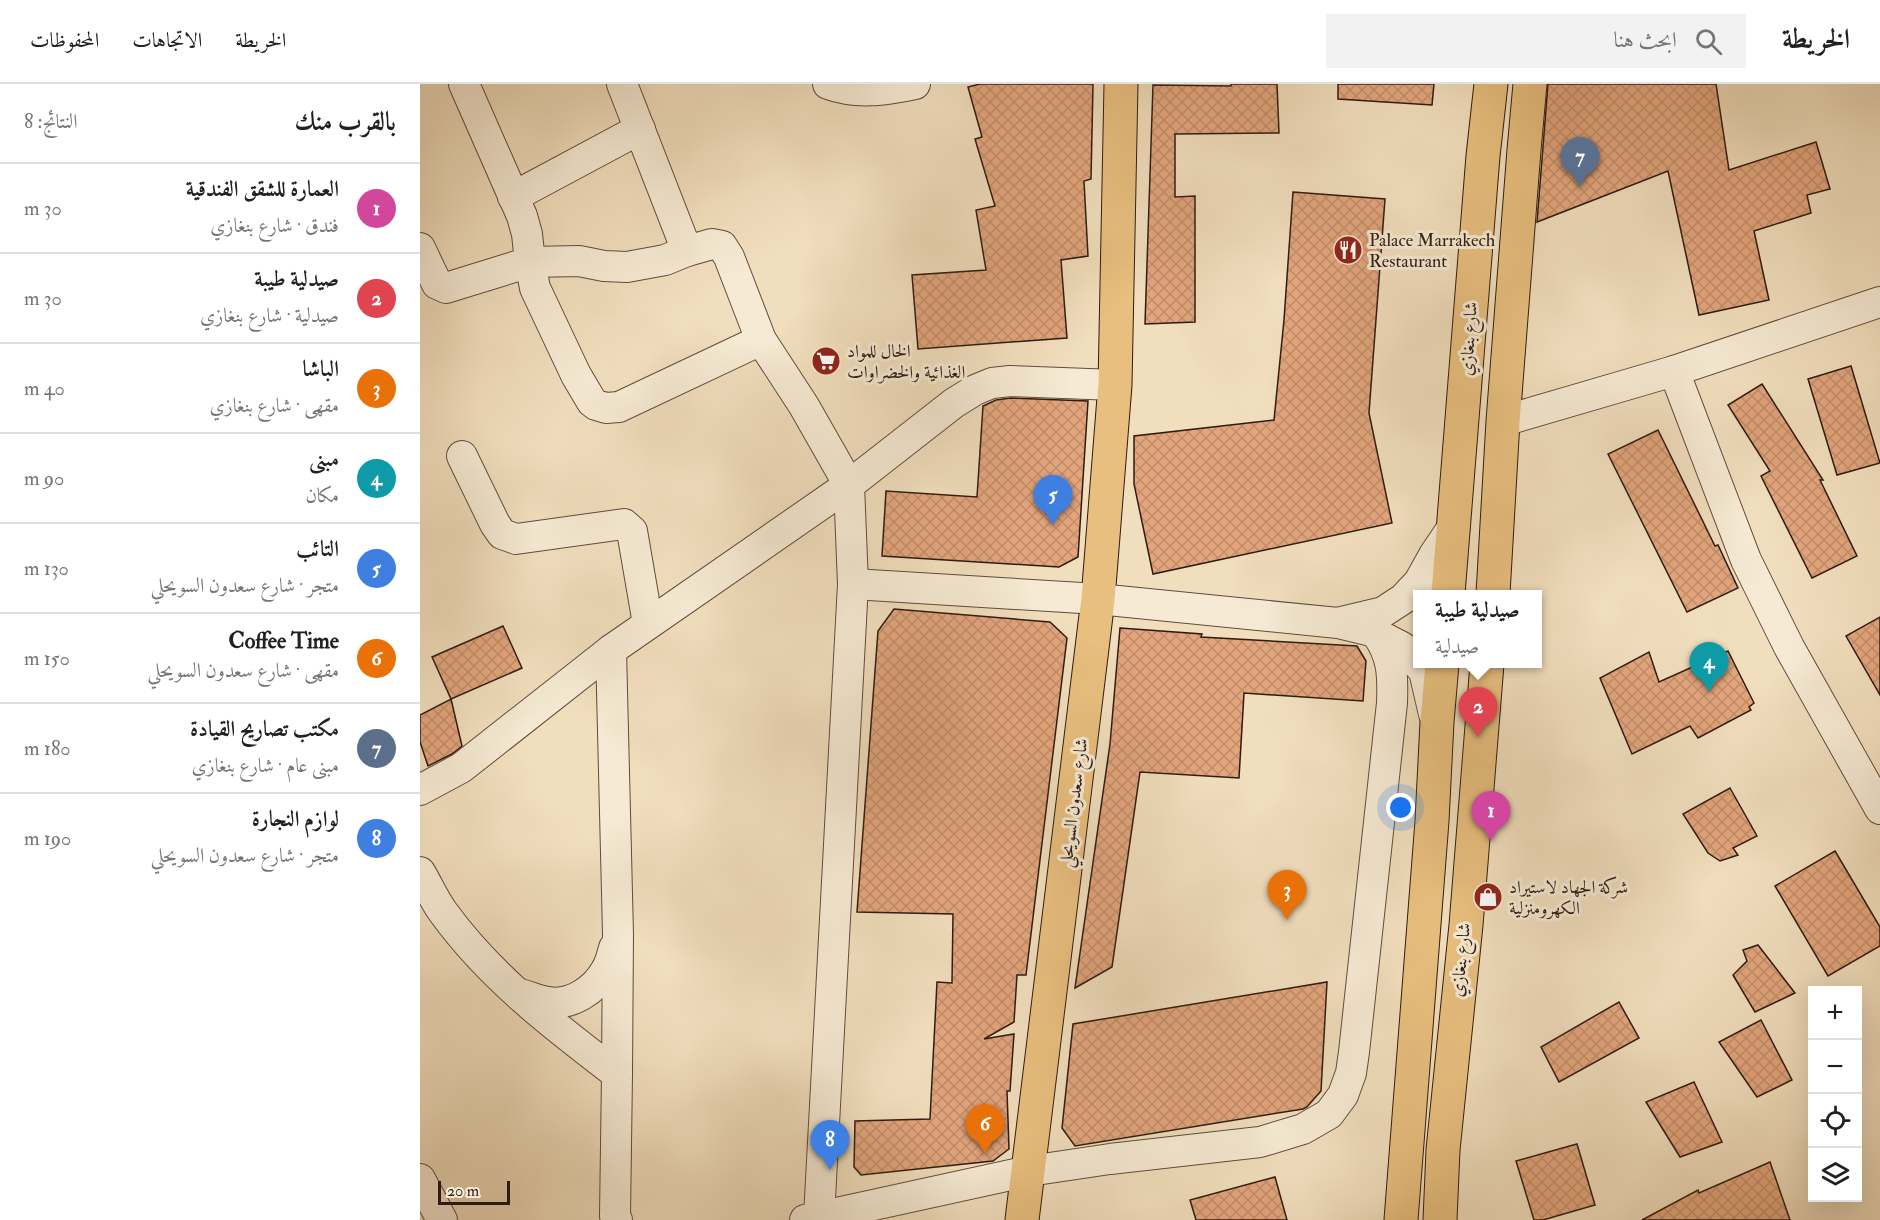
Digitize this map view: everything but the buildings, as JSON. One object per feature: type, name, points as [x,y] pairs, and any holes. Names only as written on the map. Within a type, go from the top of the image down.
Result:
[{"type":"main road","name":"شارع سعدون السويحلي","points":[[1022,1220],[1098,599],[1115,385],[1121,84]]},
{"type":"main road","name":"شارع بنغازي","points":[[1448,590],[1483,156],[1491,84]]},
{"type":"main road","points":[[1493,590],[1503,421],[1530,84]]},
{"type":"main road","points":[[1401,1220],[1442,668]]},
{"type":"main road","name":"شارع بنغازي","points":[[1440,1220],[1443,1150],[1466,925],[1487,668]]},
{"type":"main road","points":[[1443,1150],[1459,1220]]},
{"type":"street","points":[[464,84],[522,216],[538,297],[592,402],[612,409],[761,340]]},
{"type":"street","points":[[622,84],[687,251]]},
{"type":"street","points":[[828,84],[862,92],[910,85]]},
{"type":"street","points":[[513,197],[640,129]]},
{"type":"street","points":[[420,248],[437,284],[443,288],[450,288],[530,262],[579,261],[604,266],[627,267],[664,260],[712,243],[722,246],[729,257],[761,340],[804,406],[849,485],[853,584],[812,1219],[1029,1171],[1260,1142],[1304,1129],[1329,1114],[1343,1095],[1351,1073],[1392,703],[1391,663],[1376,633]]},
{"type":"street","points":[[1503,421],[1674,371],[1880,302]]},
{"type":"street","points":[[1674,371],[1746,560],[1789,647],[1880,809]]},
{"type":"street","points":[[420,790],[461,768],[611,650],[849,485],[954,403],[975,390],[986,385],[1010,381],[1115,385]]},
{"type":"street","points":[[462,456],[502,534],[516,539],[624,524],[632,531],[648,624]]},
{"type":"street","points":[[1338,622],[1383,612],[1403,599],[1419,582],[1455,524]]},
{"type":"street","points":[[853,584],[1098,599],[1338,622],[1376,633],[1402,647],[1413,659]]},
{"type":"street","points":[[611,650],[618,934],[616,1220]]},
{"type":"street","points":[[1421,668],[1424,671],[1437,723]]},
{"type":"street","points":[[420,872],[442,911],[513,991],[617,1074]]},
{"type":"street","points":[[513,991],[549,1003],[582,996],[598,982],[608,969],[618,934]]},
{"type":"street","points":[[420,1179],[442,1220]]},
{"type":"place","name":"مكتب تصاريح القيادة","points":[[1580,187]]},
{"type":"place","name":"Palace Marrakech Restaurant","points":[[1348,250]]},
{"type":"place","name":"الخال للمواد الغذائية والخضراوات","points":[[826,361]]},
{"type":"place","name":"التائب","points":[[1053,525]]},
{"type":"place","name":"مبنى","points":[[1709,692]]},
{"type":"place","name":"صيدلية طيبة","points":[[1478,737]]},
{"type":"place","name":"العمارة للشقق الفندقية","points":[[1491,841]]},
{"type":"place","name":"شركة الجهاد لاستيراد الكهرومنزلية","points":[[1488,897]]},
{"type":"place","name":"الباشا","points":[[1287,920]]},
{"type":"place","name":"Coffee Time","points":[[985,1154]]},
{"type":"place","name":"لوازم النجارة","points":[[830,1170]]}]
